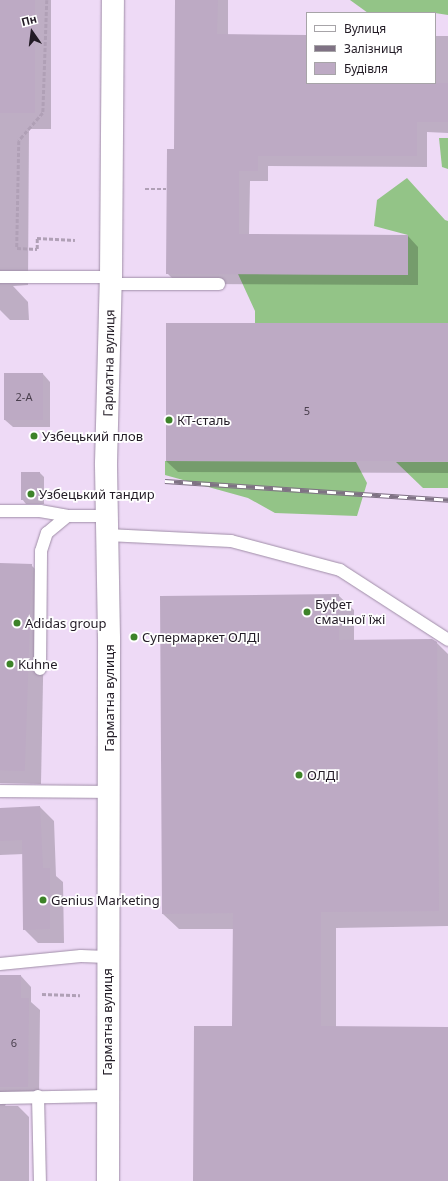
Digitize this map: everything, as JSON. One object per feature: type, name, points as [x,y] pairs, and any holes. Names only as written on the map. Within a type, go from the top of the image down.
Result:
[{"type":"street","name":"Гарматна вулиця","points":[[108,1181],[107,957],[109,792],[106,463],[111,280],[113,0]]},
{"type":"lane","points":[[0,277],[219,284]]},
{"type":"lane","points":[[0,511],[40,511],[107,526],[231,541],[340,570],[448,640]]},
{"type":"lane","points":[[40,669],[41,551],[47,534],[67,516]]},
{"type":"lane","points":[[0,791],[109,792]]},
{"type":"lane","points":[[0,964],[81,956],[107,957]]},
{"type":"lane","points":[[0,1098],[38,1096],[107,1096]]},
{"type":"lane","points":[[38,1096],[40,1181]]},
{"type":"path","points":[[47,0],[43,113],[20,141],[17,248],[37,249],[37,238],[75,240]]},
{"type":"path","points":[[144,189],[166,189]]},
{"type":"path","points":[[42,994],[80,995]]},
{"type":"green space","points":[[350,0],[448,0],[448,15],[436,12],[367,12]]},
{"type":"green space","points":[[439,138],[448,138],[448,169],[442,167]]},
{"type":"green space","points":[[407,178],[445,220],[448,221],[448,325],[255,324],[255,311],[238,274],[408,275],[408,235],[374,226],[377,200]]},
{"type":"green space","points":[[165,461],[356,462],[367,483],[357,516],[275,513],[248,498],[165,475]]},
{"type":"green space","points":[[396,462],[448,462],[448,488],[423,488]]},
{"type":"building","points":[[0,0],[35,0],[35,113],[0,113]]},
{"type":"building","points":[[175,0],[218,0],[217,34],[306,35],[306,84],[448,83],[448,122],[417,122],[417,156],[258,156],[258,171],[239,171],[239,234],[408,235],[408,275],[166,274],[167,149],[174,149]]},
{"type":"building","points":[[166,323],[448,323],[448,461],[166,461]]},
{"type":"building","points":[[4,373],[43,373],[43,420],[4,420]]},
{"type":"building","points":[[21,472],[40,472],[40,500],[21,500]]},
{"type":"building","points":[[0,563],[32,564],[25,771],[0,770]]},
{"type":"building","name":"ОЛДІ","points":[[339,594],[339,640],[432,639],[437,642],[439,911],[321,912],[321,1026],[448,1027],[448,1181],[193,1181],[194,1026],[232,1026],[233,913],[162,914],[160,596]]},
{"type":"building","points":[[40,806],[43,868],[50,868],[50,929],[23,930],[22,840],[0,841],[0,808]]},
{"type":"building","points":[[0,975],[21,975],[21,998],[29,998],[28,1087],[0,1087]]},
{"type":"railway","points":[[165,481],[448,500]]},
{"type":"place","name":"КТ-сталь","points":[[169,420]]},
{"type":"place","name":"Узбецький плов","points":[[34,436]]},
{"type":"place","name":"Узбецький тандир","points":[[31,494]]},
{"type":"place","name":"Буфет смачної їжі","points":[[307,612]]},
{"type":"place","name":"Adidas group","points":[[17,623]]},
{"type":"place","name":"Супермаркет ОЛДІ","points":[[134,637]]},
{"type":"place","name":"Kuhne","points":[[10,664]]},
{"type":"place","name":"ОЛДІ","points":[[299,775]]},
{"type":"place","name":"Genius Marketing","points":[[43,900]]}]
